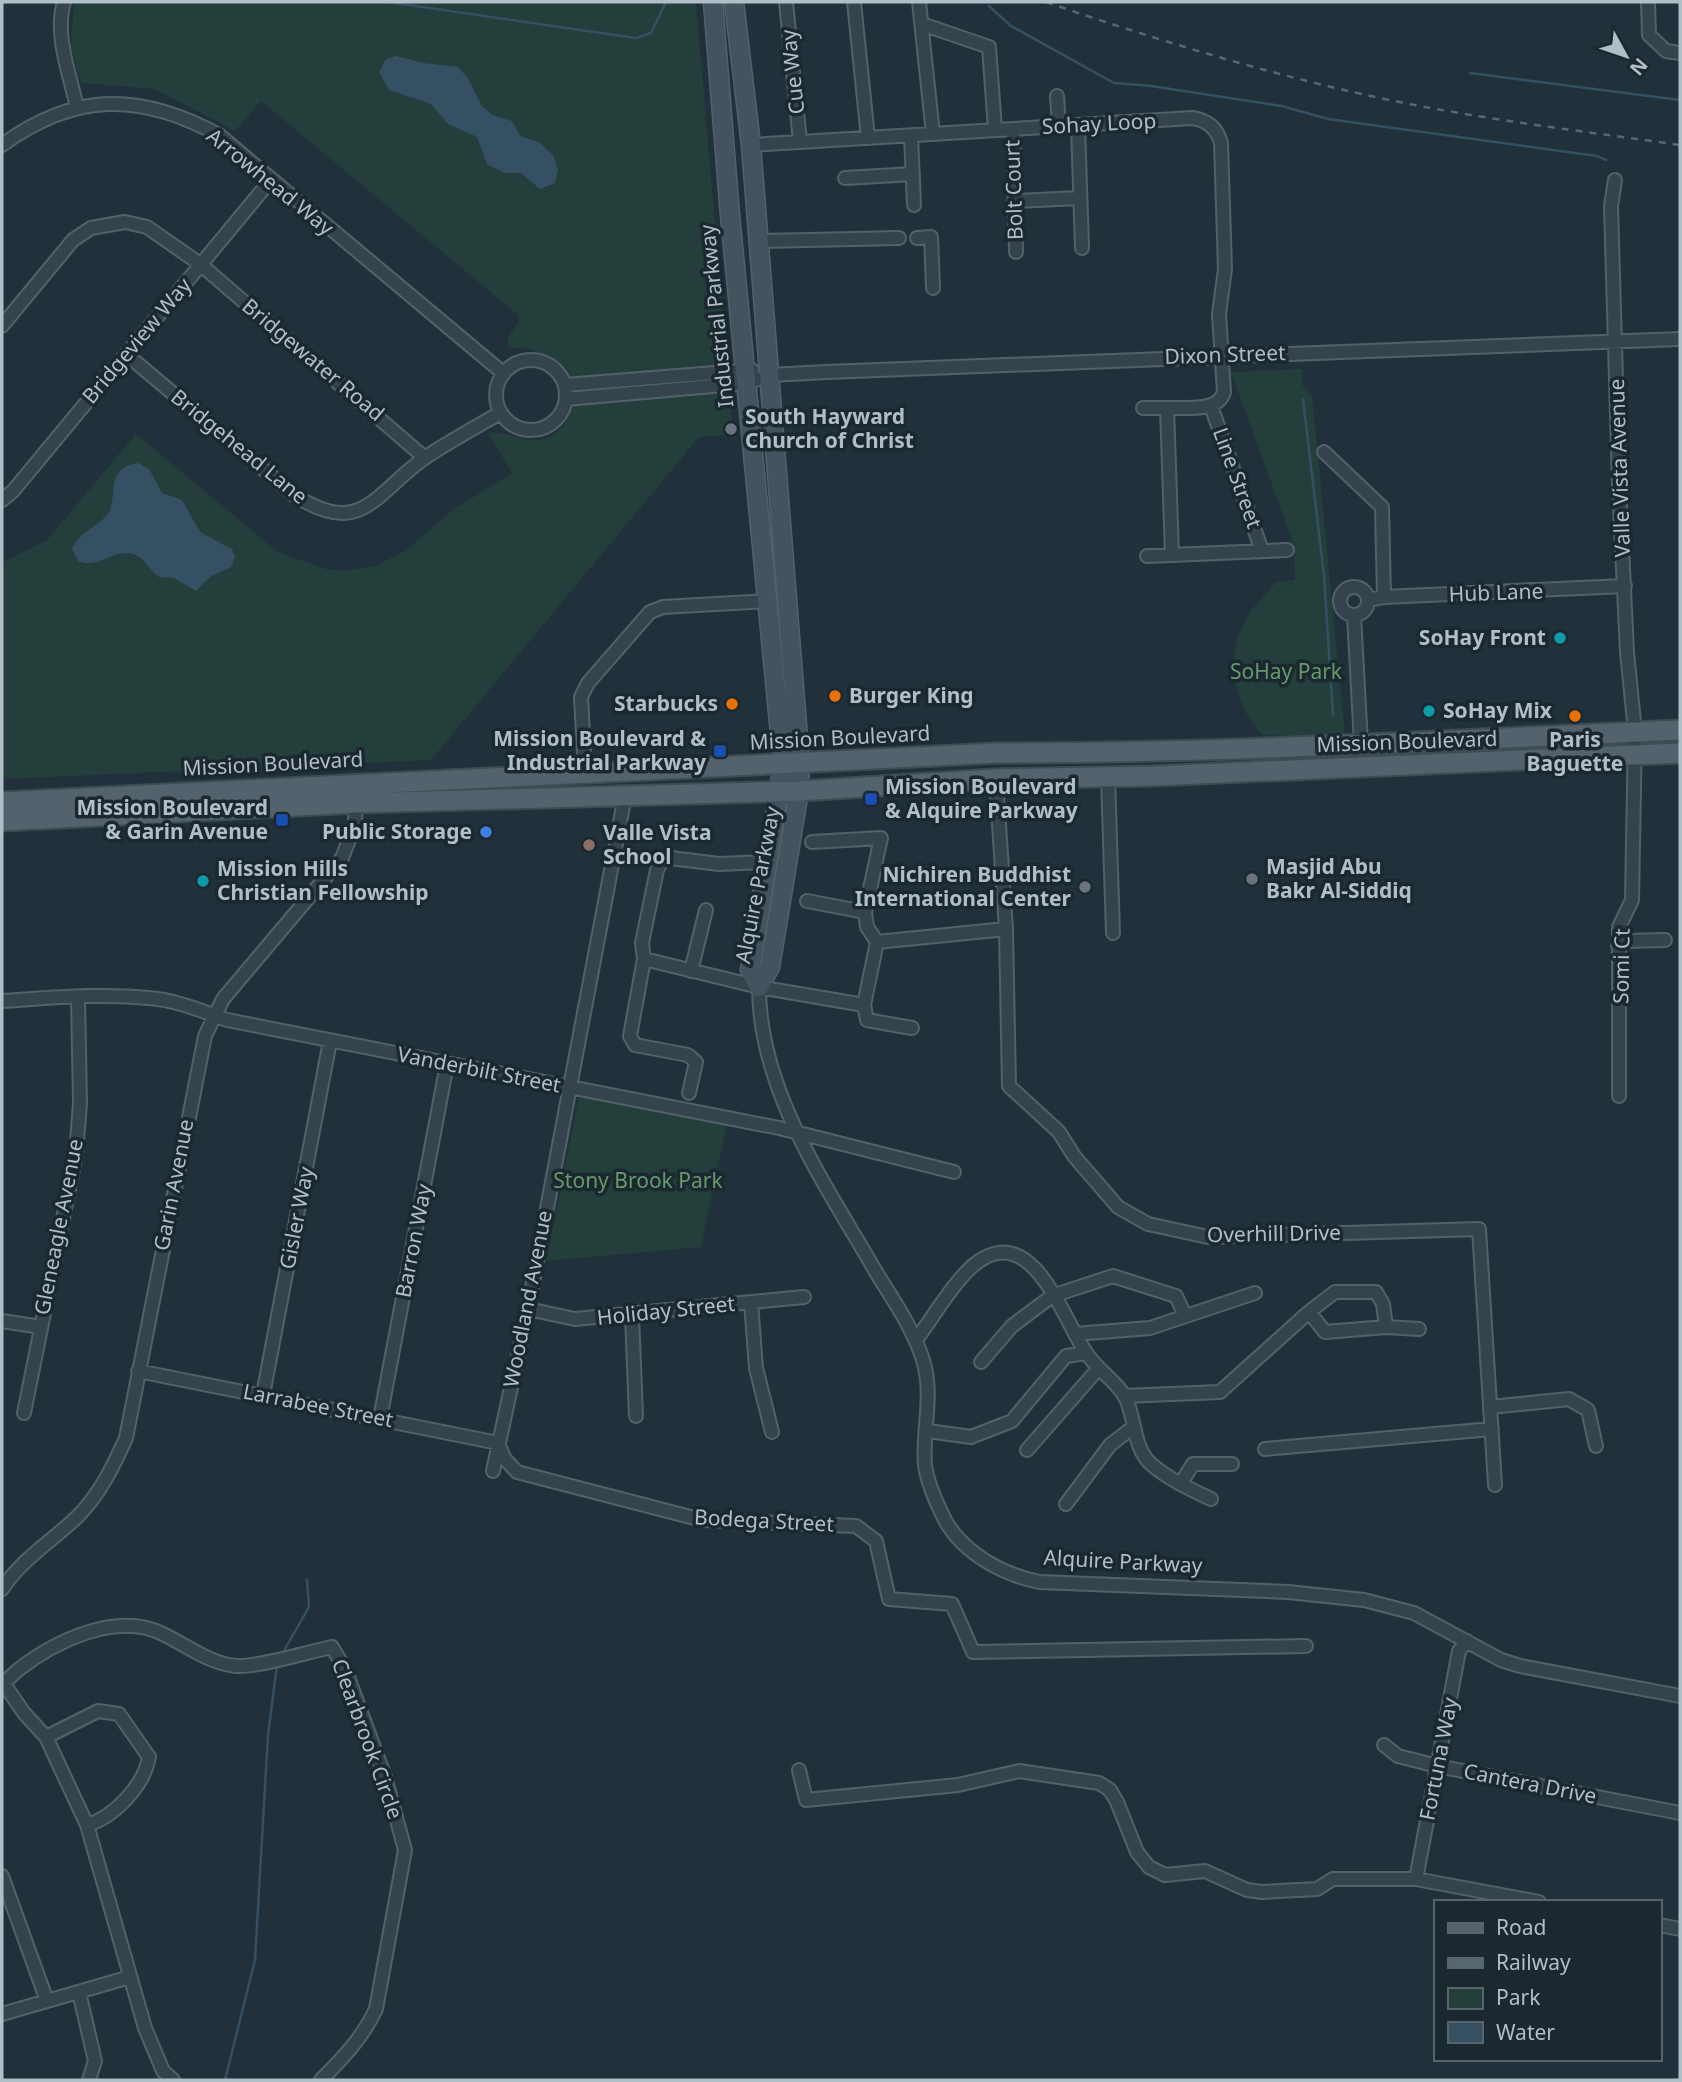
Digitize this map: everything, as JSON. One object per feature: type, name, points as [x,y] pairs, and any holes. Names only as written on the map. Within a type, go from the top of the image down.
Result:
[{"type":"main road","name":"Industrial Parkway","points":[[713,2],[768,601],[792,764]]},
{"type":"main road","name":"Industrial Parkway","points":[[734,2],[751,145],[770,375],[792,764],[789,792]]},
{"type":"main road","name":"Mission Boulevard","points":[[2,802],[356,782],[996,753],[1111,753],[1680,730]]},
{"type":"main road","name":"Mission Boulevard","points":[[2,821],[356,803],[789,792],[996,779],[1108,777],[1680,753]]},
{"type":"main road","name":"Alquire Parkway","points":[[760,987],[750,970],[765,862],[789,792]]},
{"type":"main road","name":"Alquire Parkway","points":[[760,987],[770,967],[789,792]]},
{"type":"street","points":[[64,2],[60,16],[62,38],[77,107]]},
{"type":"street","name":"Cue Way","points":[[786,2],[800,142]]},
{"type":"street","points":[[854,2],[868,138]]},
{"type":"street","points":[[919,2],[933,134]]},
{"type":"street","points":[[1648,2],[1649,35],[1665,51],[1680,53]]},
{"type":"street","points":[[922,23],[989,47],[995,129]]},
{"type":"street","points":[[1057,96],[1059,127]]},
{"type":"street","name":"Arrowhead Way","points":[[2,145],[26,127],[77,107],[106,102],[135,104],[172,113],[219,135],[270,181],[503,373]]},
{"type":"street","name":"Sohay Loop","points":[[751,145],[995,129],[1195,119],[1207,122],[1219,135],[1225,270],[1219,314],[1221,356]]},
{"type":"street","points":[[1078,126],[1082,248]]},
{"type":"street","name":"Bolt Court","points":[[1013,129],[1016,252]]},
{"type":"street","points":[[911,136],[914,205]]},
{"type":"street","points":[[845,178],[913,174]]},
{"type":"street","name":"Valle Vista Avenue","points":[[1615,180],[1611,206],[1615,341],[1635,755]]},
{"type":"street","name":"Bridgeview Way","points":[[2,500],[13,491],[270,181]]},
{"type":"street","points":[[1014,201],[1080,198]]},
{"type":"street","name":"Bridgewater Road","points":[[2,326],[73,240],[92,228],[125,222],[147,227],[200,264],[425,458]]},
{"type":"street","points":[[916,238],[931,237],[933,288]]},
{"type":"street","points":[[759,241],[899,238]]},
{"type":"street","name":"Dixon Street","points":[[770,375],[990,363],[1680,339]]},
{"type":"street","name":"Bridgehead Lane","points":[[126,354],[294,495],[318,510],[335,514],[354,512],[374,501],[425,458],[500,413]]},
{"type":"street","points":[[1143,408],[1211,406],[1218,403],[1224,392],[1221,356]]},
{"type":"street","points":[[536,360],[555,370],[565,385],[566,399],[558,418],[540,429],[516,427],[500,413],[496,392],[503,373],[516,363],[536,360]]},
{"type":"street","points":[[565,385],[770,375]]},
{"type":"street","points":[[566,399],[746,376]]},
{"type":"street","name":"Line Street","points":[[1211,406],[1262,551]]},
{"type":"street","points":[[1167,408],[1172,555]]},
{"type":"street","points":[[1324,453],[1382,507],[1384,597]]},
{"type":"street","points":[[1147,556],[1287,550]]},
{"type":"street","name":"Hub Lane","points":[[1362,744],[1354,615],[1346,613],[1341,606],[1344,591],[1359,587],[1368,600],[1384,597],[1625,586]]},
{"type":"street","points":[[1354,615],[1365,610],[1368,600]]},
{"type":"street","points":[[585,772],[581,698],[588,683],[650,612],[663,607],[768,601]]},
{"type":"street","name":"Somi Ct","points":[[1619,1096],[1618,946],[1619,927],[1632,901],[1635,755]]},
{"type":"street","points":[[1108,777],[1113,933]]},
{"type":"street","name":"Overhill Drive","points":[[996,779],[1006,929],[1009,1086],[1059,1132],[1074,1156],[1118,1207],[1148,1224],[1208,1237],[1479,1229],[1494,1485]]},
{"type":"street","name":"Garin Avenue","points":[[2,1589],[38,1549],[78,1516],[107,1479],[126,1438],[197,1063],[205,1036],[223,999],[342,858],[355,824],[356,782]]},
{"type":"street","name":"Woodland Avenue","points":[[493,1471],[528,1309],[625,796]]},
{"type":"street","points":[[812,842],[881,838],[865,912],[867,927],[877,942],[864,1005],[867,1020],[912,1028]]},
{"type":"street","points":[[690,1093],[696,1062],[688,1055],[635,1045],[629,1035],[644,959],[642,943],[657,870],[662,860],[670,858],[719,864],[765,862]]},
{"type":"street","points":[[807,901],[865,912]]},
{"type":"street","points":[[691,971],[706,910]]},
{"type":"street","points":[[877,942],[1006,929]]},
{"type":"street","points":[[1618,946],[1625,941],[1665,940]]},
{"type":"street","points":[[644,959],[760,987],[864,1005]]},
{"type":"street","name":"Alquire Parkway","points":[[760,987],[763,1039],[795,1131],[916,1340],[929,1390],[925,1467],[946,1521],[960,1541],[979,1557],[1027,1579],[1288,1592],[1364,1600],[1414,1613],[1467,1642],[1520,1666],[1680,1696]]},
{"type":"street","name":"Vanderbilt Street","points":[[2,1001],[78,997],[149,998],[215,1016],[330,1041],[795,1131],[954,1172]]},
{"type":"street","name":"Gleneagle Avenue","points":[[24,1413],[76,1154],[80,1104],[78,997]]},
{"type":"street","name":"Gisler Way","points":[[263,1395],[330,1041]]},
{"type":"street","name":"Barron Way","points":[[380,1419],[447,1064]]},
{"type":"street","points":[[916,1340],[971,1267],[984,1257],[1004,1251],[1021,1255],[1037,1269],[1086,1353],[1124,1396],[1132,1427],[1150,1463],[1211,1499]]},
{"type":"street","points":[[981,1362],[1012,1326],[1052,1296],[1113,1276],[1176,1296],[1185,1316]]},
{"type":"street","points":[[1124,1396],[1220,1392],[1308,1312],[1335,1292],[1376,1292],[1383,1304],[1385,1327]]},
{"type":"street","points":[[1074,1334],[1150,1328],[1255,1293]]},
{"type":"street","name":"Holiday Street","points":[[528,1309],[575,1320],[804,1297]]},
{"type":"street","points":[[751,1302],[755,1368],[772,1432]]},
{"type":"street","points":[[1308,1312],[1325,1332],[1385,1327],[1419,1329]]},
{"type":"street","points":[[632,1315],[636,1416]]},
{"type":"street","points":[[2,1321],[41,1327]]},
{"type":"street","points":[[928,1431],[971,1437],[1012,1421],[1066,1356],[1086,1353]]},
{"type":"street","points":[[1027,1450],[1098,1369]]},
{"type":"street","name":"Larrabee Street","points":[[138,1371],[498,1443]]},
{"type":"street","points":[[1491,1407],[1569,1399],[1588,1410],[1596,1446]]},
{"type":"street","points":[[1066,1504],[1110,1445],[1132,1427]]},
{"type":"street","points":[[1265,1449],[1492,1429]]},
{"type":"street","name":"Bodega Street","points":[[498,1443],[504,1458],[517,1472],[646,1508],[702,1520],[856,1526],[876,1541],[889,1599],[952,1604],[973,1651],[1306,1646]]},
{"type":"street","points":[[1181,1483],[1193,1464],[1232,1464]]},
{"type":"street","name":"Clearbrook Circle","points":[[173,2080],[157,2060],[130,1977],[110,1898],[87,1825],[46,1738],[3,1684],[36,1659],[70,1640],[102,1628],[136,1625],[159,1632],[214,1661],[238,1666],[332,1647],[345,1669],[385,1777],[405,1850],[376,2009],[368,2026],[349,2052],[321,2080]]},
{"type":"street","name":"Fortuna Way","points":[[1416,1879],[1460,1651],[1467,1642]]},
{"type":"street","points":[[46,1738],[98,1711],[119,1714],[149,1757],[147,1770],[106,1819],[87,1825]]},
{"type":"street","name":"Cantera Drive","points":[[1384,1745],[1398,1756],[1437,1766],[1680,1812]]},
{"type":"street","points":[[799,1770],[806,1800],[958,1786],[1019,1770],[1099,1783],[1110,1790],[1117,1802],[1137,1852],[1149,1867],[1165,1875],[1205,1871],[1247,1890],[1262,1892],[1317,1889],[1333,1879],[1416,1879],[1528,1900]]},
{"type":"street","points":[[2,1876],[47,2001]]},
{"type":"street","points":[[1661,1925],[1680,1929]]},
{"type":"street","points":[[2,2014],[130,1977]]},
{"type":"street","points":[[79,1992],[95,2061],[89,2080]]},
{"type":"green space","points":[[74,2],[696,2],[733,435],[699,437],[431,760],[2,779],[2,562],[47,540],[136,434],[278,552],[325,569],[342,571],[375,566],[405,551],[454,509],[512,473],[488,433],[532,440],[547,438],[563,425],[572,407],[572,386],[563,368],[551,358],[537,352],[508,347],[508,338],[519,321],[518,315],[261,101],[235,131],[155,89],[81,83],[71,47]]},
{"type":"green space","name":"SoHay Park","points":[[1302,369],[1302,385],[1312,395],[1345,737],[1262,735],[1243,706],[1234,675],[1237,642],[1251,611],[1276,582],[1295,580],[1294,545],[1231,372]]},
{"type":"green space","name":"Stony Brook Park","points":[[579,1097],[727,1123],[701,1247],[546,1261]]},
{"type":"water","points":[[396,56],[423,63],[458,67],[467,77],[482,106],[492,115],[512,121],[520,136],[540,143],[553,155],[558,169],[555,183],[540,189],[521,173],[505,173],[487,164],[477,137],[448,124],[431,104],[389,90],[379,72],[386,59]]},
{"type":"water","points":[[138,463],[149,469],[162,493],[182,500],[200,532],[232,549],[235,557],[231,567],[210,577],[196,591],[174,578],[159,577],[133,554],[119,554],[86,563],[78,561],[72,549],[83,534],[107,515],[120,471]]},
{"type":"waterway","points":[[388,2],[636,38],[651,33],[666,2]]},
{"type":"waterway","points":[[989,6],[1011,26],[1114,83],[1282,106],[1328,119],[1597,156],[1606,160]]},
{"type":"waterway","points":[[1470,73],[1680,100]]},
{"type":"waterway","points":[[1303,399],[1324,576],[1333,715]]},
{"type":"waterway","points":[[281,1656],[309,1607],[307,1580]]},
{"type":"waterway","points":[[225,2080],[255,1960],[268,1735],[277,1665]]},
{"type":"railway","points":[[1046,2],[1205,53],[1366,95],[1483,117],[1680,145]]},
{"type":"place","name":"South Hayward Church of Christ","points":[[731,429]]},
{"type":"place","name":"SoHay Front","points":[[1560,638]]},
{"type":"place","name":"Burger King","points":[[835,696]]},
{"type":"place","name":"Starbucks","points":[[732,704]]},
{"type":"place","name":"SoHay Mix","points":[[1429,711]]},
{"type":"place","name":"Paris Baguette","points":[[1575,716]]},
{"type":"place","name":"Mission Boulevard & Industrial Parkway","points":[[720,751]]},
{"type":"place","name":"Mission Boulevard & Alquire Parkway","points":[[871,799]]},
{"type":"place","name":"Mission Boulevard & Garin Avenue","points":[[282,820]]},
{"type":"place","name":"Public Storage","points":[[486,832]]},
{"type":"place","name":"Valle Vista School","points":[[589,845]]},
{"type":"place","name":"Masjid Abu Bakr Al-Siddiq","points":[[1252,879]]},
{"type":"place","name":"Mission Hills Christian Fellowship","points":[[203,881]]},
{"type":"place","name":"Nichiren Buddhist International Center","points":[[1085,887]]}]
